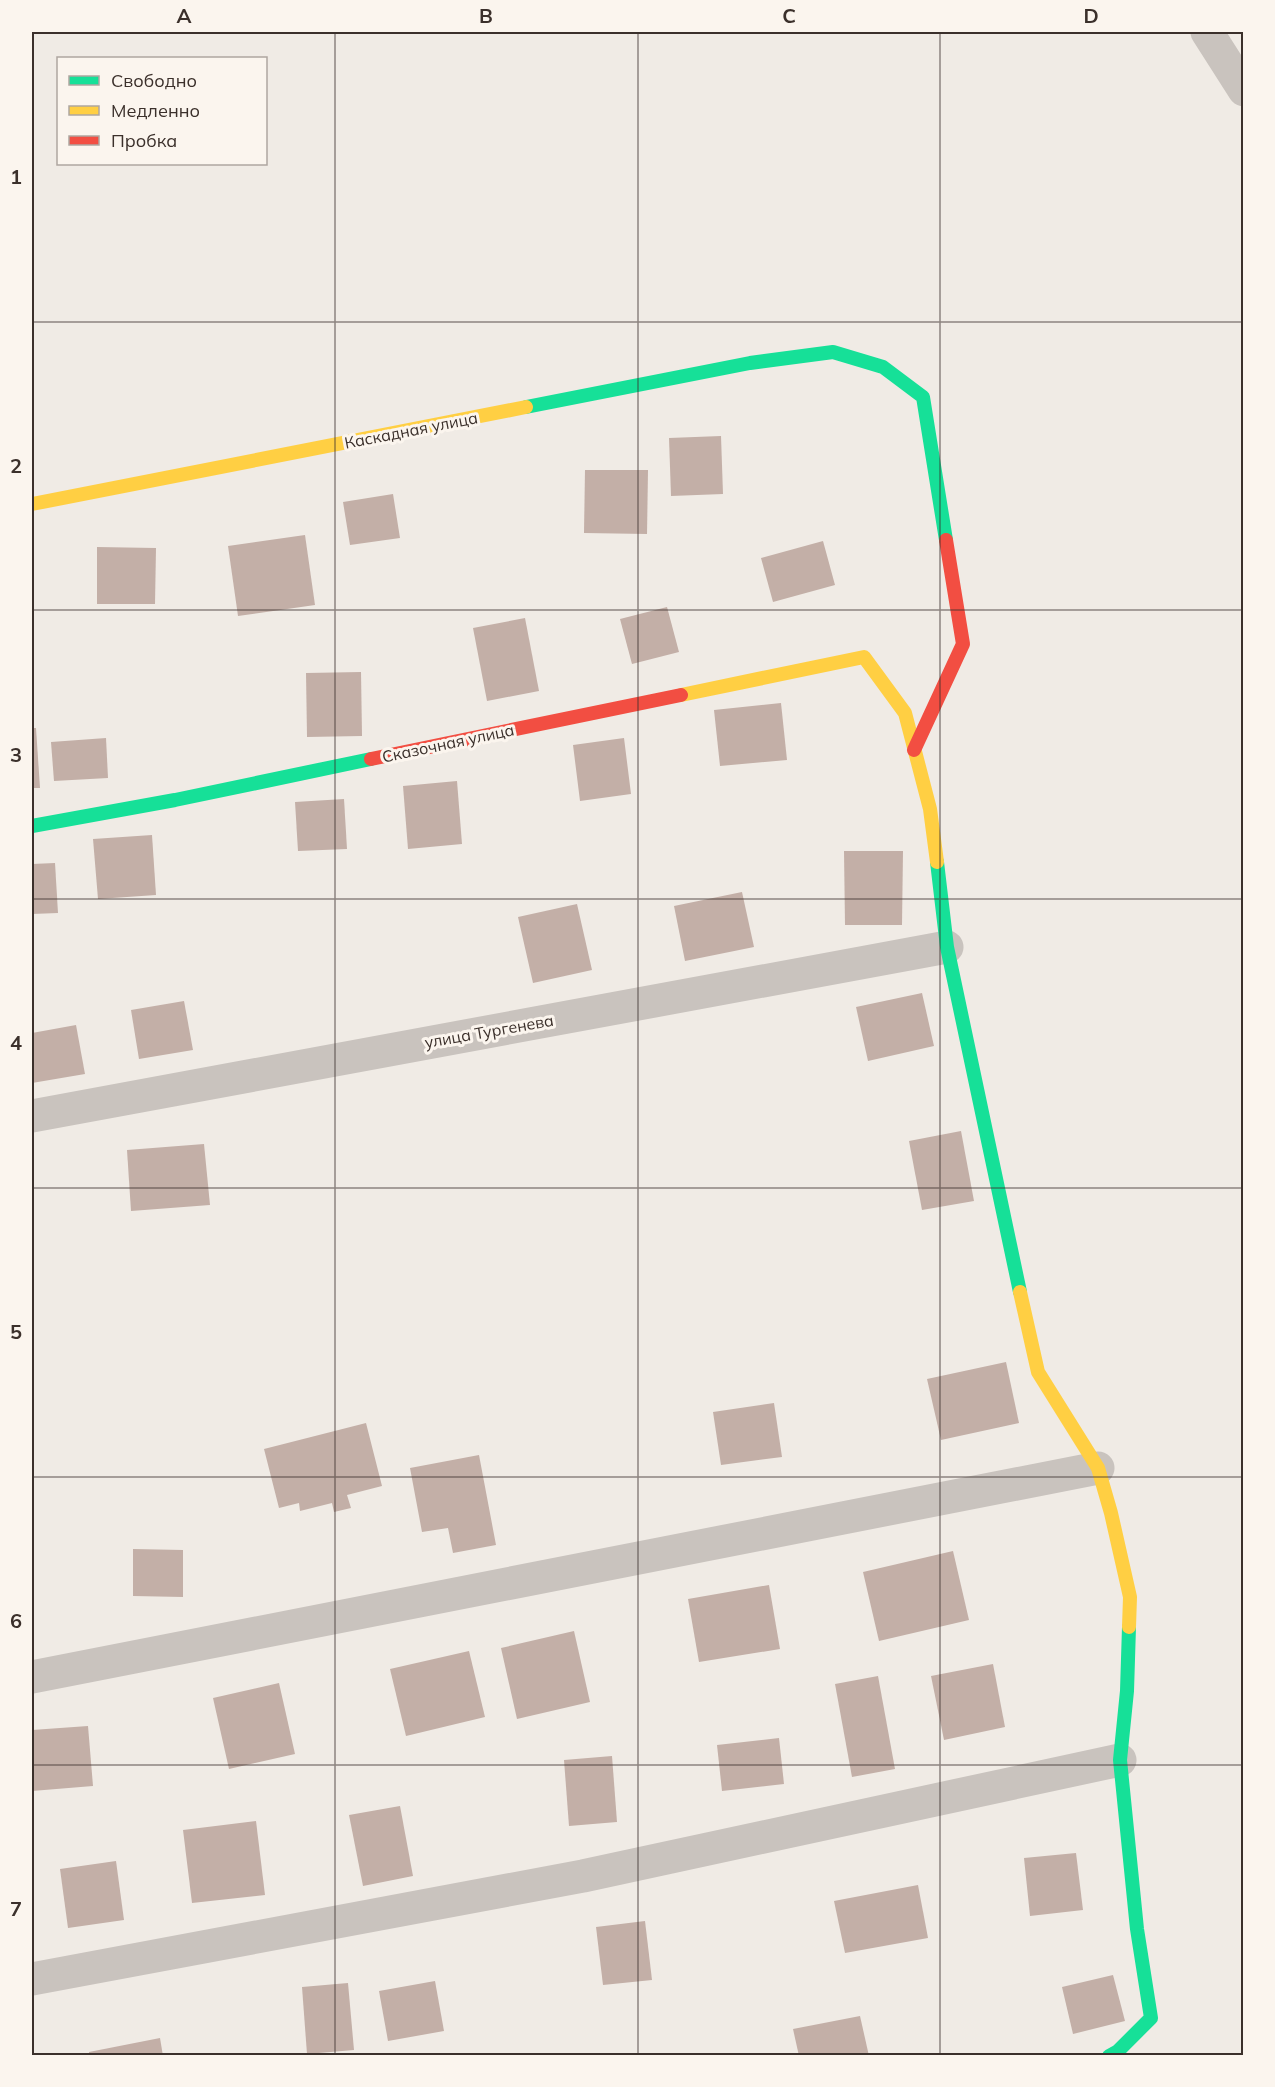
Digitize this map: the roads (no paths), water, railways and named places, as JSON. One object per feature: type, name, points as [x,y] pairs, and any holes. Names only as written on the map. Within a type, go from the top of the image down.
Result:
[{"type":"street","points":[[1207,32],[1244,90]]},
{"type":"street","name":"Каскадная улица","points":[[32,504],[750,363],[833,352],[883,367],[923,397],[963,644],[914,750]]},
{"type":"street","name":"Сказочная улица","points":[[32,826],[175,800],[864,657],[905,713],[914,750]]},
{"type":"street","points":[[914,750],[930,809],[947,947],[1038,1372],[1098,1468],[1131,1597],[1127,1691],[1120,1760],[1137,1929],[1151,2018],[1118,2051],[1109,2055]]},
{"type":"street","name":"улица Тургенева","points":[[32,1116],[947,947]]},
{"type":"street","points":[[32,1677],[1098,1468]]},
{"type":"street","points":[[32,1979],[583,1876],[1120,1760]]}]
